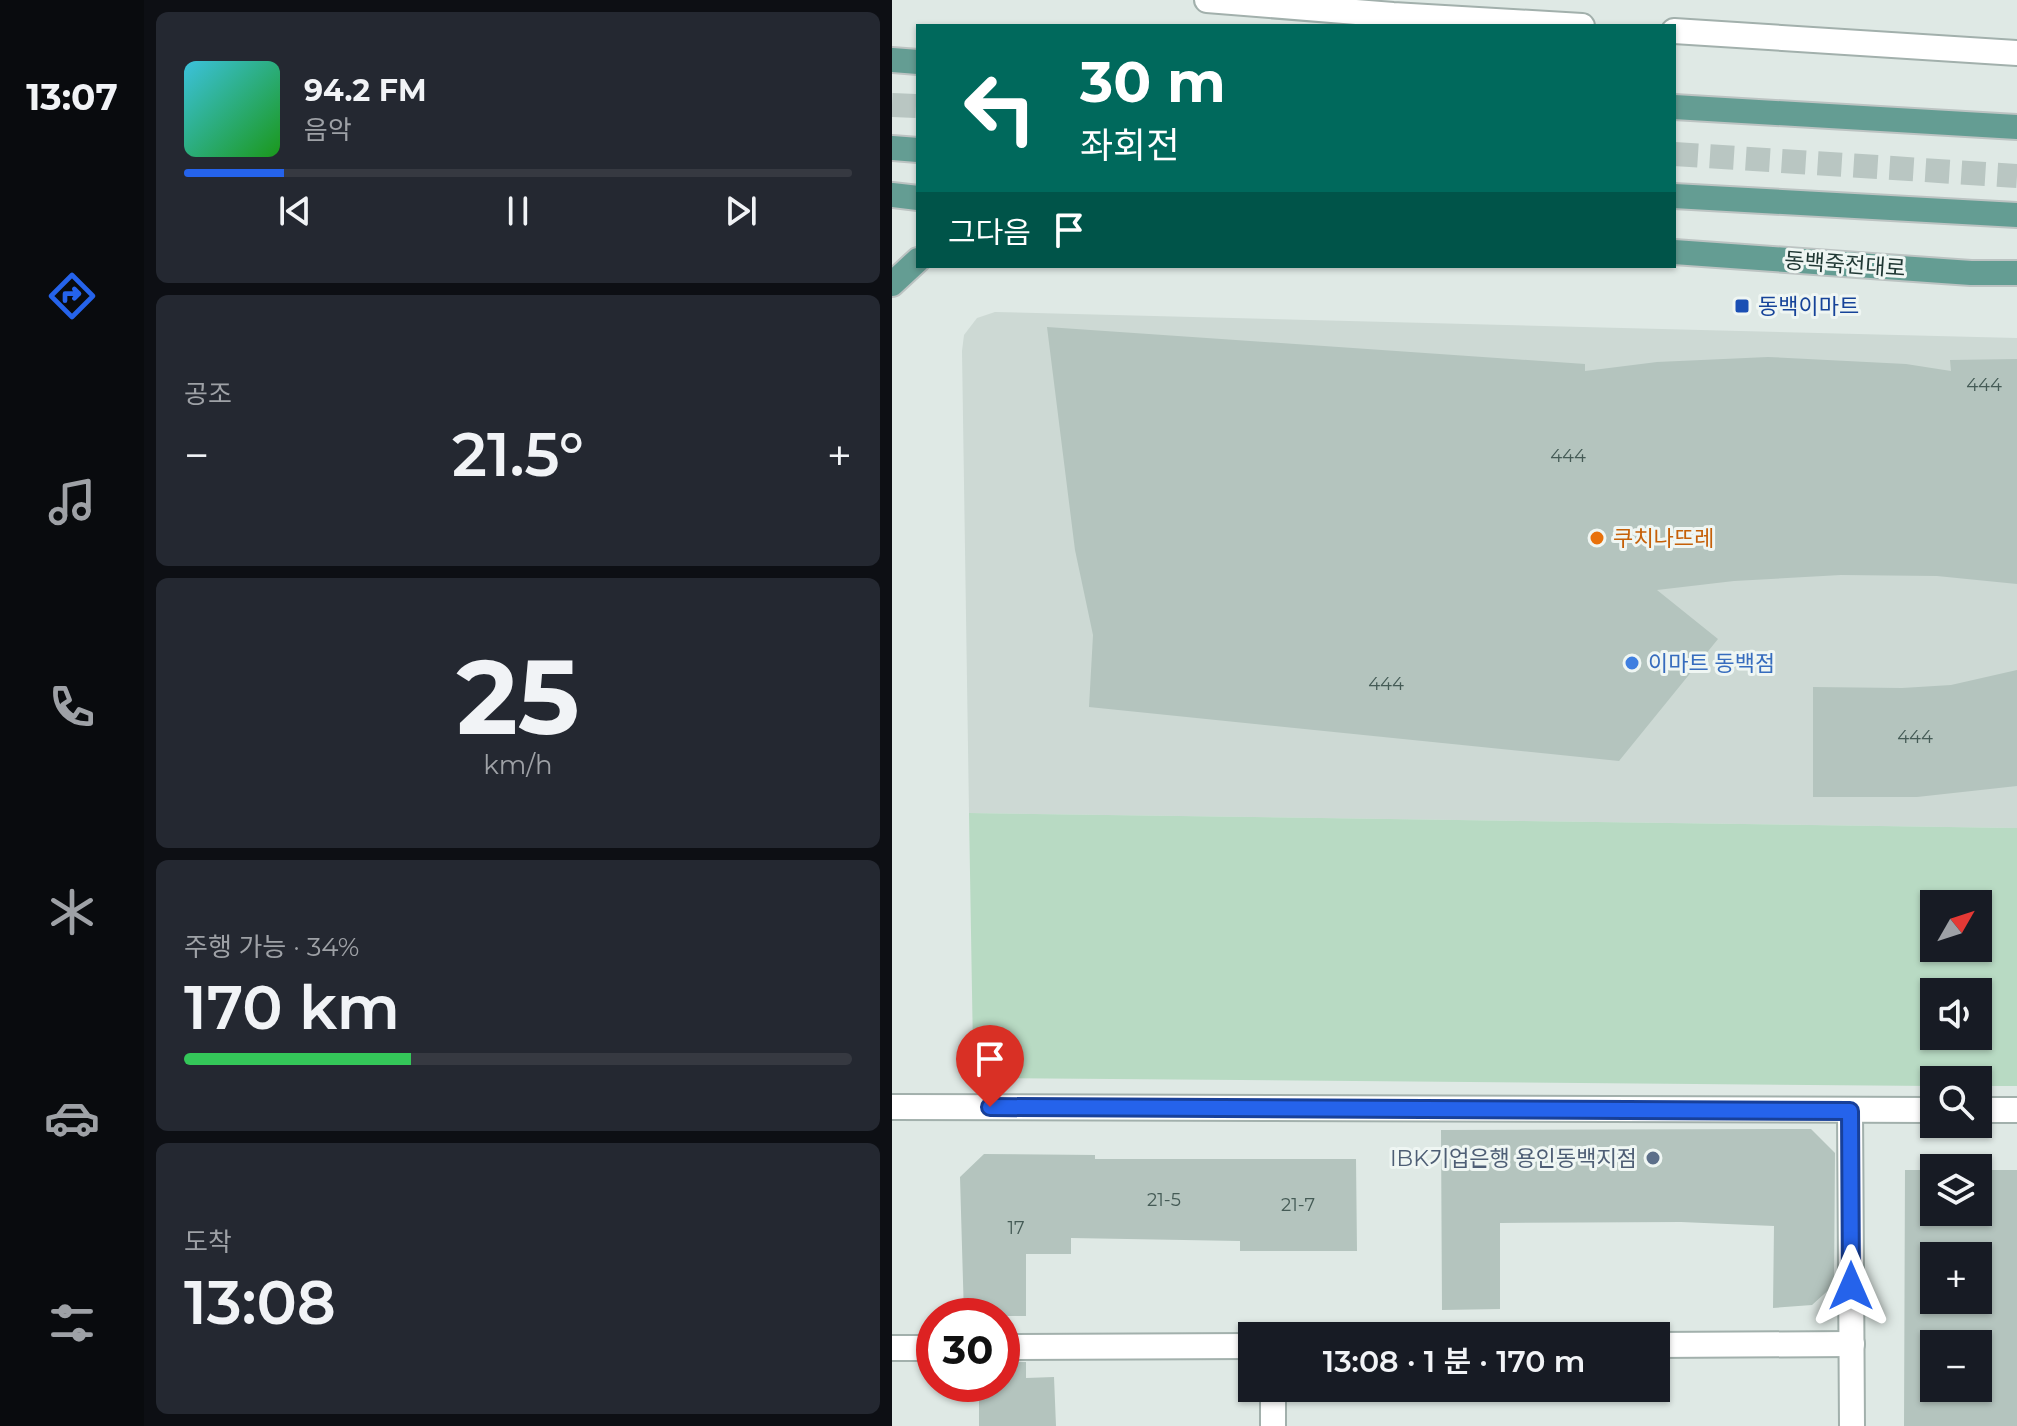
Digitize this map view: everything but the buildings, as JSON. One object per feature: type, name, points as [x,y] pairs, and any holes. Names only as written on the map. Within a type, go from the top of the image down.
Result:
[{"type":"main road","points":[[892,60],[916,62]]},
{"type":"main road","points":[[1676,107],[2017,127]]},
{"type":"main road","points":[[892,148],[916,150]]},
{"type":"main road","points":[[892,195],[916,198]]},
{"type":"main road","points":[[1676,196],[2017,215]]},
{"type":"main road","name":"동백죽전대로","points":[[1676,252],[1971,273],[2017,273]]},
{"type":"main road","points":[[892,284],[916,262]]},
{"type":"street","points":[[1207,0],[1548,24]]},
{"type":"street","points":[[1676,31],[2017,53]]},
{"type":"street","points":[[892,1107],[1920,1110]]},
{"type":"street","points":[[1992,1110],[2017,1110]]},
{"type":"street","points":[[1850,1111],[1852,1426]]},
{"type":"street","points":[[1670,1345],[1852,1344]]},
{"type":"street","points":[[1020,1347],[1238,1346]]},
{"type":"street","points":[[892,1348],[916,1348]]},
{"type":"street","points":[[1273,1402],[1273,1426]]},
{"type":"shaded area","points":[[995,312],[2017,338],[2017,828],[969,813],[962,351],[964,335],[977,318]]},
{"type":"green space","points":[[969,813],[2017,828],[2017,1086],[1992,1086],[1992,1066],[1920,1066],[1920,1086],[1000,1078],[990,1074],[977,1061],[973,1051]]},
{"type":"tunnel","points":[[892,105],[916,106]]},
{"type":"tunnel","points":[[1676,154],[2017,176]]},
{"type":"place","name":"동백이마트","points":[[1742,306]]},
{"type":"place","name":"쿠치나뜨레","points":[[1597,538]]},
{"type":"place","name":"이마트 동백점","points":[[1632,663]]},
{"type":"place","name":"IBK기업은행 용인동백지점","points":[[1653,1158]]},
{"type":"route","points":[[990,1107],[1850,1111],[1851,1286]]}]
